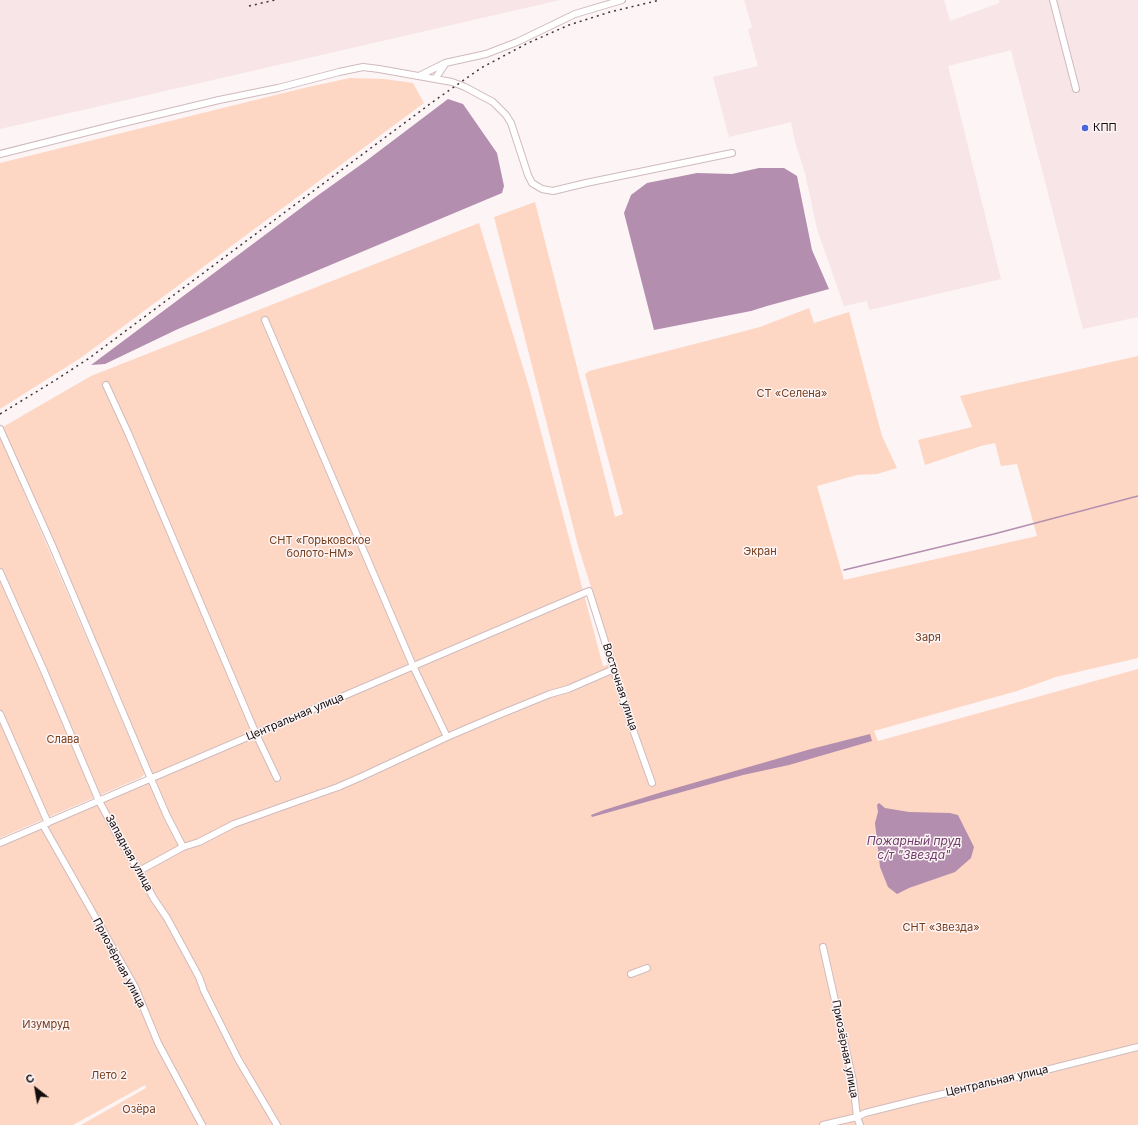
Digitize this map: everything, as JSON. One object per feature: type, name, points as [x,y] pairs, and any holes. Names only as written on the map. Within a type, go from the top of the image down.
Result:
[{"type":"street","points":[[418,76],[446,63],[492,51],[517,42],[575,14],[622,0]]},
{"type":"street","points":[[1053,0],[1076,89]]},
{"type":"street","points":[[435,79],[446,63]]},
{"type":"street","points":[[0,154],[220,100],[278,88],[339,72],[364,68],[379,69],[452,82],[465,87],[493,102],[506,115],[511,123],[532,183],[542,189],[553,191],[593,181],[732,153]]},
{"type":"street","points":[[265,320],[413,666],[447,737]]},
{"type":"street","points":[[106,385],[129,435],[256,734],[277,778]]},
{"type":"street","points":[[0,429],[52,545],[167,816],[183,848]]},
{"type":"street","name":"Западная улица","points":[[0,572],[99,801],[154,899],[167,918],[199,977],[204,991],[238,1059],[277,1125]]},
{"type":"street","name":"Центральная улица","points":[[0,843],[589,591]]},
{"type":"street","name":"Восточная улица","points":[[589,591],[631,724],[652,783]]},
{"type":"street","points":[[139,871],[234,824],[350,782],[447,737],[614,669]]},
{"type":"street","name":"Приозёрная улица","points":[[0,714],[45,824],[135,987],[158,1043],[202,1125]]},
{"type":"street","name":"Приозёрная улица","points":[[823,947],[853,1081],[857,1117],[860,1125]]},
{"type":"street","points":[[631,974],[647,968]]},
{"type":"street","name":"Центральная улица","points":[[857,1117],[865,1113],[1038,1072],[1138,1046]]},
{"type":"street","points":[[823,1125],[857,1117]]},
{"type":"shaded area","points":[[0,0],[560,0],[0,129]]},
{"type":"shaded area","points":[[744,0],[944,0],[950,21],[999,3],[999,0],[1138,0],[1138,317],[1083,329],[1011,50],[948,66],[1001,279],[869,310],[867,301],[844,306],[817,229],[805,173],[795,142],[791,122],[729,137],[713,77],[758,66],[748,30],[752,27]]},
{"type":"green space","points":[[350,78],[384,79],[413,83],[424,103],[82,357],[0,409],[0,163]]},
{"type":"green space","points":[[535,202],[615,517],[623,514],[585,374],[589,371],[760,327],[809,308],[814,323],[849,312],[882,436],[897,468],[877,474],[857,475],[817,486],[844,580],[1037,536],[1017,464],[1001,466],[995,443],[981,446],[925,465],[918,440],[972,427],[960,396],[1138,356],[1138,658],[1056,677],[1017,691],[874,731],[878,741],[1138,669],[1138,1125],[81,1125],[146,1088],[145,1085],[73,1125],[0,1125],[0,845],[152,780],[118,691],[1,428],[91,376],[479,223],[529,387],[603,666],[615,663],[578,546],[494,217]]},
{"type":"green space","name":"Слава","points":[[0,436],[145,774],[140,778],[0,838]]},
{"type":"water","points":[[448,99],[463,104],[497,153],[504,186],[502,193],[178,329],[105,364],[91,365],[366,161]]},
{"type":"water","points":[[759,168],[784,168],[797,176],[812,250],[829,289],[751,311],[654,330],[624,213],[631,195],[647,183],[697,173],[732,174]]},
{"type":"water","points":[[870,734],[872,741],[789,765],[743,775],[592,817],[591,815],[662,792],[811,749]]},
{"type":"water","name":"Пожарный пруд с/т \"Звезда\"","points":[[879,803],[885,808],[909,812],[950,813],[958,815],[974,847],[971,858],[955,872],[909,888],[897,894],[888,887],[880,867],[875,823],[878,812],[877,805]]},
{"type":"waterway","points":[[844,570],[994,534],[1138,496]]},
{"type":"railway","points":[[249,6],[275,0]]},
{"type":"railway","points":[[0,414],[88,359],[434,101],[481,68],[528,43],[569,25],[610,12],[660,0]]},
{"type":"place","name":"КПП","points":[[1085,128]]},
{"type":"park label","name":"СТ «Селена»","points":[[792,394]]},
{"type":"park label","name":"СНТ «Горьковское болото-НМ»","points":[[320,547]]},
{"type":"park label","name":"Экран","points":[[760,552]]},
{"type":"park label","name":"Заря","points":[[928,638]]},
{"type":"park label","name":"СНТ «Звезда»","points":[[941,928]]},
{"type":"park label","name":"Изумруд","points":[[46,1025]]},
{"type":"park label","name":"Лето 2","points":[[109,1076]]},
{"type":"park label","name":"Озёра","points":[[139,1110]]}]
